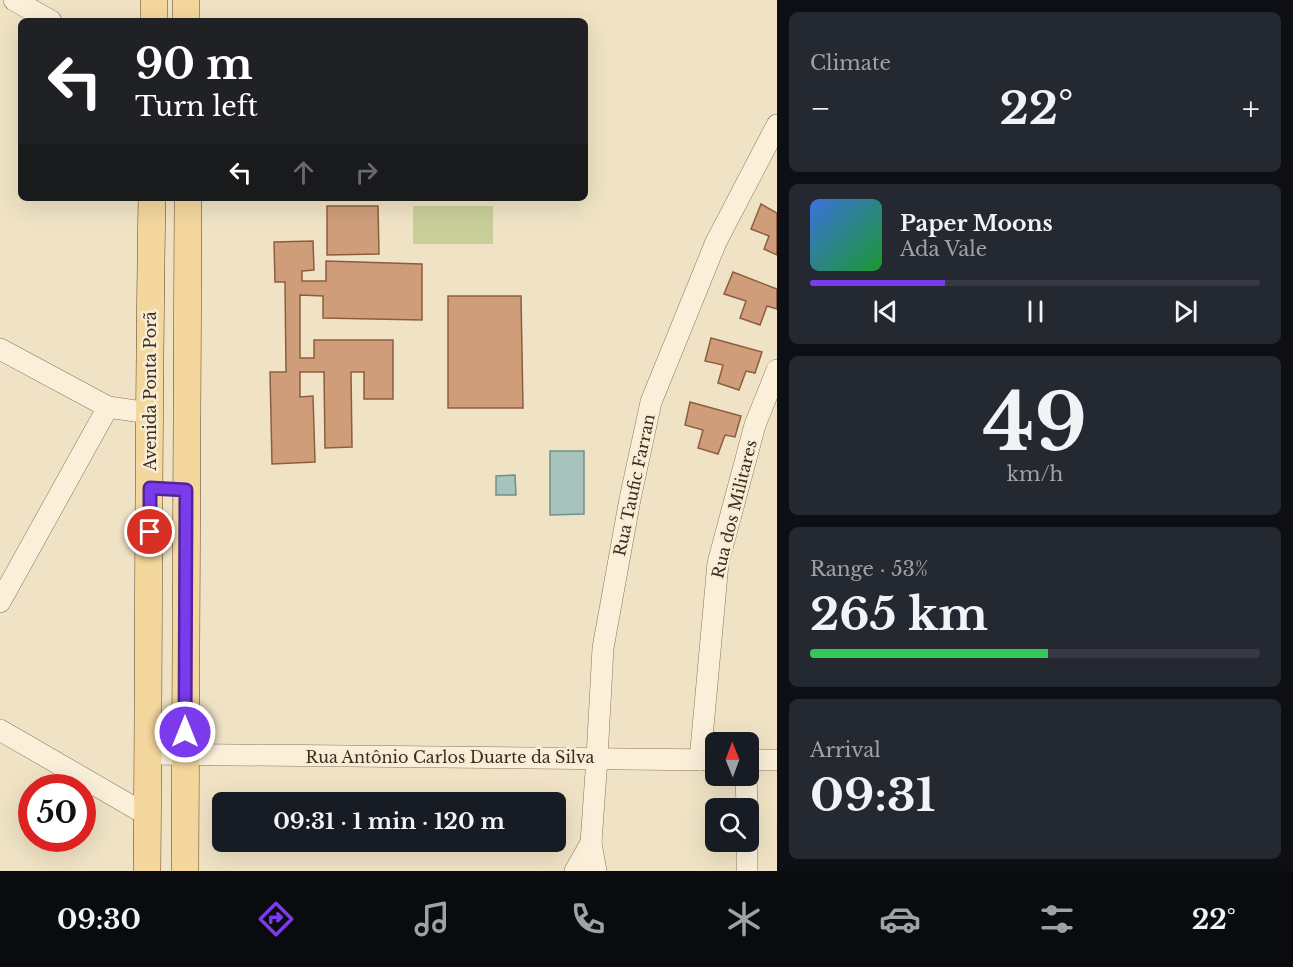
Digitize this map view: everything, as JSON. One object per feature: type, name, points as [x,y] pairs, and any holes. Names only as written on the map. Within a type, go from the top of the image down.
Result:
[{"type":"main road","points":[[154,0],[154,18]]},
{"type":"main road","points":[[186,0],[186,18]]},
{"type":"main road","name":"Avenida Ponta Porã","points":[[147,871],[152,201]]},
{"type":"main road","points":[[184,871],[188,201]]},
{"type":"main road","points":[[150,488],[186,490]]},
{"type":"street","points":[[14,0],[46,18]]},
{"type":"street","name":"Rua Taufic Farran","points":[[596,871],[591,843],[603,648],[630,499],[651,402],[716,242],[777,125]]},
{"type":"street","points":[[0,349],[108,407],[149,413]]},
{"type":"street","name":"Rua dos Militares","points":[[709,732],[718,563],[755,425],[777,370]]},
{"type":"street","points":[[0,602],[108,407]]},
{"type":"street","points":[[0,730],[147,815]]},
{"type":"street","name":"Rua Antônio Carlos Duarte da Silva","points":[[148,754],[705,760]]},
{"type":"street","points":[[759,760],[777,760]]},
{"type":"street","points":[[575,871],[591,843]]},
{"type":"street","points":[[747,852],[747,871]]},
{"type":"green space","points":[[413,206],[493,206],[493,244],[413,244]]},
{"type":"water","points":[[550,451],[584,451],[584,514],[550,515]]},
{"type":"water","points":[[515,475],[516,495],[496,495],[496,476]]},
{"type":"building","points":[[761,204],[777,213],[777,255],[764,249],[769,236],[751,229]]},
{"type":"building","points":[[327,206],[378,206],[379,254],[327,255]]},
{"type":"building","points":[[313,241],[314,270],[302,271],[302,281],[326,281],[326,261],[422,264],[422,320],[323,318],[323,296],[300,295],[300,358],[314,358],[314,340],[393,340],[393,399],[364,399],[364,372],[351,372],[352,447],[325,448],[324,372],[300,372],[300,397],[313,396],[315,462],[272,464],[270,372],[286,372],[285,282],[275,282],[274,242]]},
{"type":"building","points":[[733,272],[777,289],[777,309],[767,306],[760,325],[740,318],[746,301],[724,294]]},
{"type":"building","points":[[448,296],[521,296],[523,408],[448,408]]},
{"type":"building","points":[[711,338],[762,352],[755,373],[746,371],[739,390],[718,383],[723,365],[705,361]]},
{"type":"building","points":[[690,402],[741,416],[735,437],[725,435],[718,454],[698,448],[703,430],[685,425]]},
{"type":"route","points":[[150,532],[150,488],[186,490],[185,732]]}]
